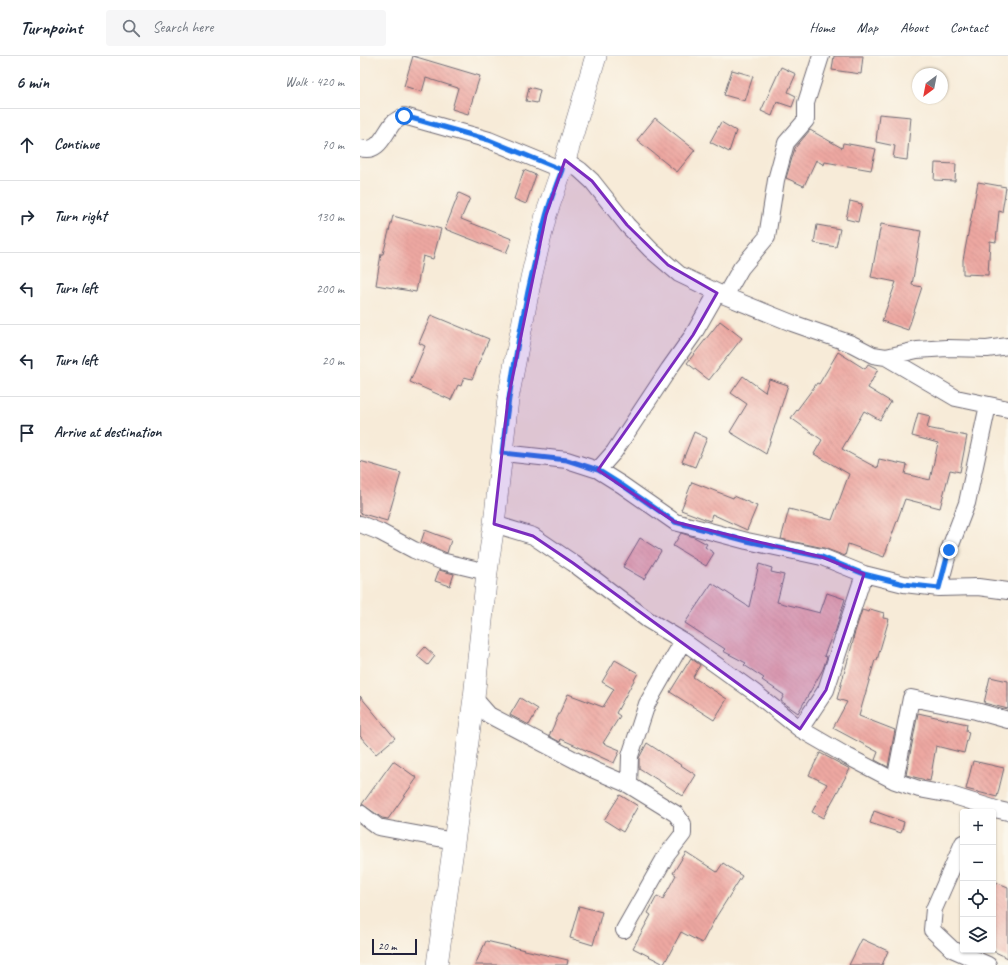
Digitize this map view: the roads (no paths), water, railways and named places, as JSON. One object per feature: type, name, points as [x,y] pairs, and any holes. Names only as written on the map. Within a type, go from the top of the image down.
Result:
[{"type":"main road","points":[[437,965],[474,698],[487,572],[508,399],[531,278],[546,215],[563,165],[596,56]]},
{"type":"street","points":[[598,470],[614,452],[669,369],[721,295],[767,237],[776,180],[786,143],[806,120],[806,103],[822,56]]},
{"type":"street","points":[[360,148],[364,149],[376,146],[385,137],[394,122],[404,116],[489,140],[580,170],[592,181],[627,225],[651,250],[679,274],[721,295],[792,323],[852,344],[873,355],[886,357],[917,350],[1008,346]]},
{"type":"street","points":[[886,357],[956,398],[1008,409]]},
{"type":"street","points":[[939,588],[949,550],[968,503],[988,405]]},
{"type":"street","points":[[502,453],[567,460],[598,470],[675,522],[747,541],[822,557],[864,574],[904,584],[939,588],[978,587],[1008,591]]},
{"type":"street","points":[[360,524],[380,532],[414,550],[441,561],[487,572]]},
{"type":"street","points":[[494,524],[533,536],[574,563],[648,620],[683,641],[754,692],[800,728],[844,755],[895,781],[919,789],[951,795],[980,808],[1008,812]]},
{"type":"street","points":[[800,728],[826,690],[864,574]]},
{"type":"street","points":[[629,785],[630,756],[647,704],[683,641]]},
{"type":"street","points":[[474,698],[489,715],[594,770],[629,785],[676,814],[683,824],[683,834],[666,856],[624,930]]},
{"type":"street","points":[[895,781],[911,698],[976,711],[1008,720]]},
{"type":"street","points":[[360,812],[378,827],[454,841]]},
{"type":"street","points":[[962,845],[934,909],[932,930],[952,949],[988,965]]}]
